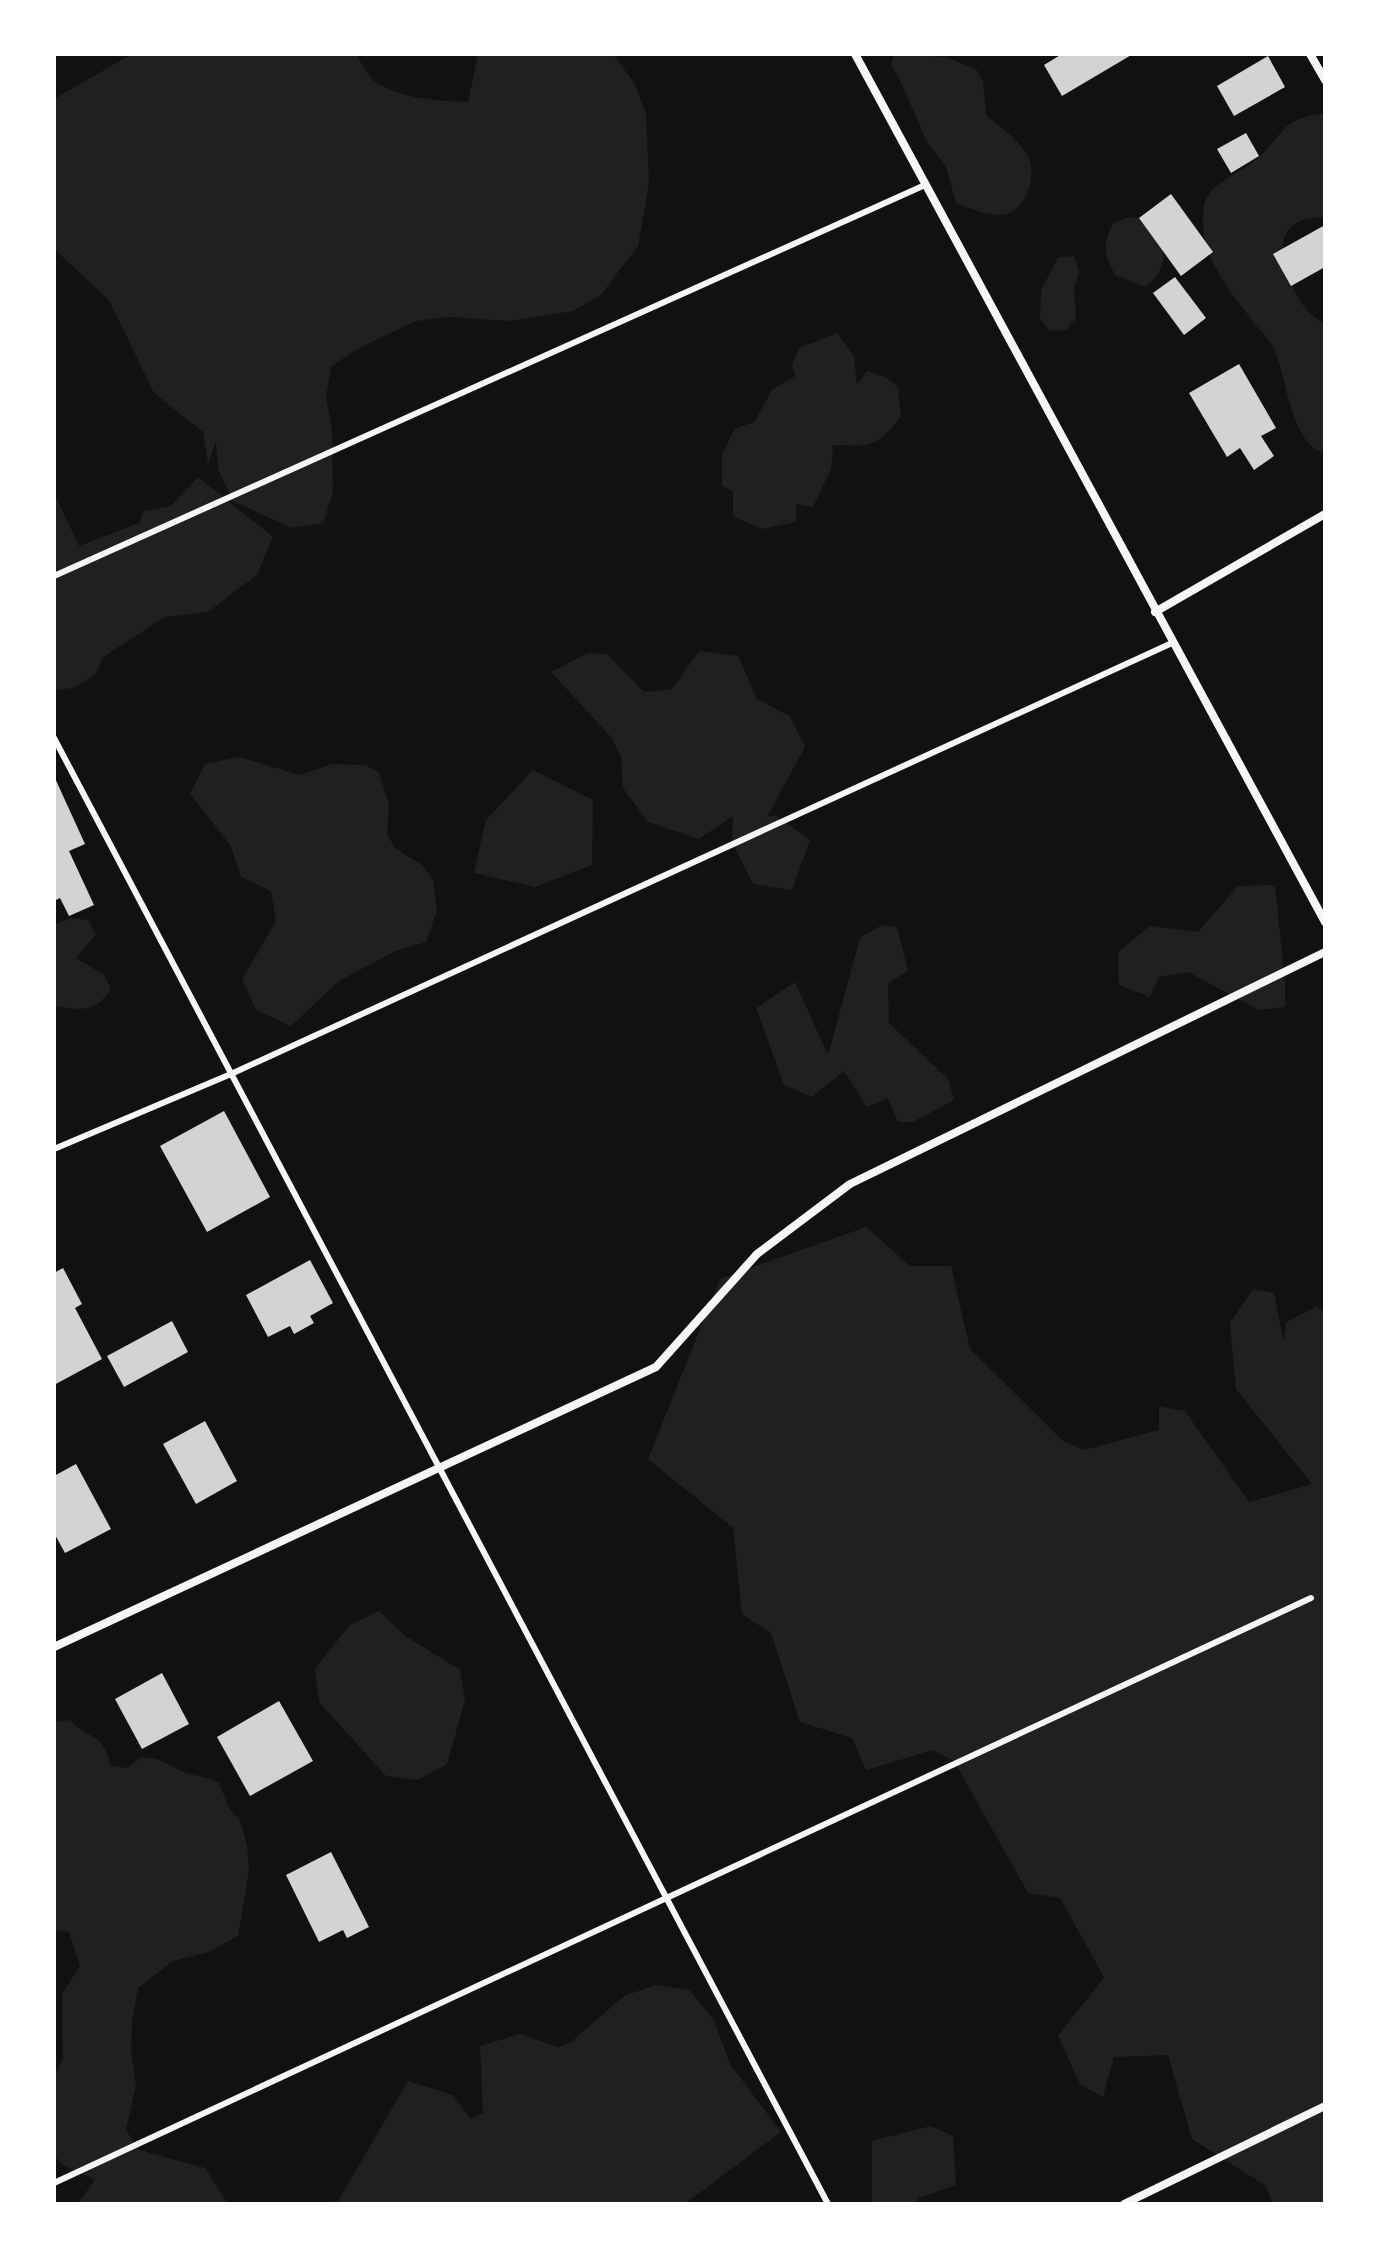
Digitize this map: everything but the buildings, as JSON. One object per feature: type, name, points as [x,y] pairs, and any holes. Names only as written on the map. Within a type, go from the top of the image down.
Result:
[{"type":"street","points":[[855,54],[1325,922]]},
{"type":"street","points":[[1310,54],[1325,80]]},
{"type":"street","points":[[1155,612],[1325,514]]},
{"type":"street","points":[[54,1647],[656,1367],[757,1254],[850,1184],[1325,952]]},
{"type":"street","points":[[1124,2204],[1325,2106]]},
{"type":"lane","points":[[54,576],[925,185]]},
{"type":"lane","points":[[54,1149],[231,1074],[1172,643]]},
{"type":"lane","points":[[54,738],[828,2204]]},
{"type":"lane","points":[[54,2183],[1311,1598]]},
{"type":"shaded area","points":[[132,54],[356,54],[374,81],[395,92],[420,98],[468,102],[478,54],[613,54],[635,84],[646,114],[649,184],[638,246],[600,296],[573,311],[511,321],[448,317],[416,321],[357,349],[331,367],[326,397],[332,429],[333,493],[323,523],[291,528],[233,501],[218,469],[216,441],[208,464],[203,432],[154,393],[109,300],[54,249],[54,99]]},
{"type":"shaded area","points":[[894,54],[946,57],[976,69],[983,82],[986,115],[1016,141],[1029,158],[1030,186],[1021,204],[1014,210],[994,215],[956,203],[946,167],[926,140],[891,65]]},
{"type":"shaded area","points":[[1325,114],[1325,217],[1305,219],[1295,224],[1283,242],[1283,254],[1289,279],[1300,301],[1325,325],[1325,453],[1313,447],[1297,424],[1274,349],[1217,270],[1205,239],[1203,223],[1204,206],[1212,190],[1258,158],[1292,123]]},
{"type":"shaded area","points":[[1129,217],[1145,219],[1163,253],[1160,269],[1146,287],[1115,275],[1107,255],[1107,238],[1113,223]]},
{"type":"shaded area","points":[[1074,256],[1079,272],[1074,287],[1076,318],[1066,330],[1050,331],[1040,319],[1041,290],[1058,258]]},
{"type":"shaded area","points":[[837,333],[854,356],[857,385],[867,371],[885,377],[898,387],[901,417],[885,435],[872,443],[833,445],[831,469],[813,507],[796,504],[796,522],[762,529],[733,516],[733,491],[722,486],[722,455],[734,429],[754,422],[772,390],[795,376],[792,365],[799,348]]},
{"type":"shaded area","points":[[198,477],[273,537],[257,575],[208,612],[165,617],[103,657],[95,675],[73,688],[54,690],[54,493],[79,546],[139,523],[144,511],[171,506]]},
{"type":"shaded area","points":[[699,651],[738,656],[757,699],[790,716],[805,747],[767,817],[775,815],[810,840],[792,890],[753,884],[732,842],[733,816],[699,839],[648,822],[623,788],[621,756],[611,737],[551,672],[588,653],[607,654],[644,692],[672,689]]},
{"type":"shaded area","points":[[239,757],[300,775],[332,764],[365,765],[379,773],[389,804],[387,834],[395,848],[422,865],[433,879],[437,910],[426,942],[395,951],[339,981],[291,1026],[256,1010],[242,979],[276,921],[271,891],[241,877],[231,846],[190,794],[205,764]]},
{"type":"shaded area","points":[[533,770],[593,800],[592,865],[535,887],[474,873],[486,820]]},
{"type":"shaded area","points":[[1275,885],[1285,1007],[1259,1010],[1188,972],[1159,977],[1150,997],[1119,985],[1118,952],[1150,926],[1198,932],[1238,886]]},
{"type":"shaded area","points":[[71,918],[88,920],[96,934],[76,958],[104,975],[111,989],[92,1007],[54,1006],[54,928],[56,924]]},
{"type":"shaded area","points":[[882,925],[897,927],[908,970],[888,984],[889,1023],[948,1079],[954,1100],[913,1122],[898,1122],[888,1098],[867,1107],[844,1071],[812,1097],[784,1085],[756,1008],[795,982],[828,1055],[860,938]]},
{"type":"shaded area","points":[[866,1227],[910,1266],[951,1266],[970,1349],[1063,1441],[1084,1450],[1159,1430],[1159,1406],[1185,1411],[1249,1502],[1312,1484],[1236,1389],[1230,1323],[1253,1289],[1274,1293],[1284,1343],[1285,1323],[1317,1306],[1325,1314],[1325,2204],[1273,2204],[1266,2186],[1192,2139],[1168,2055],[1114,2057],[1103,2097],[1080,2084],[1058,2036],[1104,1977],[1060,1898],[1028,1893],[954,1761],[933,1750],[866,1770],[852,1738],[800,1722],[771,1633],[742,1614],[733,1528],[648,1459],[720,1279]]},
{"type":"shaded area","points":[[379,1611],[404,1635],[460,1670],[465,1700],[447,1764],[417,1780],[386,1776],[319,1702],[315,1669],[350,1625]]},
{"type":"shaded area","points":[[70,1720],[99,1741],[111,1766],[127,1768],[141,1757],[157,1759],[185,1773],[219,1783],[229,1808],[240,1820],[247,1845],[249,1871],[238,1936],[209,1952],[173,1961],[138,1988],[132,2021],[131,2053],[136,2085],[126,2130],[139,2150],[205,2168],[228,2204],[77,2204],[95,2180],[65,2166],[54,2156],[54,2076],[63,2059],[62,1994],[80,1966],[69,1932],[54,1930],[54,1722]]},
{"type":"shaded area","points":[[656,1985],[689,1990],[714,2020],[730,2064],[781,2132],[685,2204],[303,2204],[338,2201],[408,2081],[453,2095],[471,2119],[483,2113],[480,2046],[520,2034],[558,2047],[570,2043],[624,1996]]},
{"type":"shaded area","points":[[931,2126],[953,2136],[956,2185],[919,2198],[916,2204],[872,2204],[872,2141]]}]
